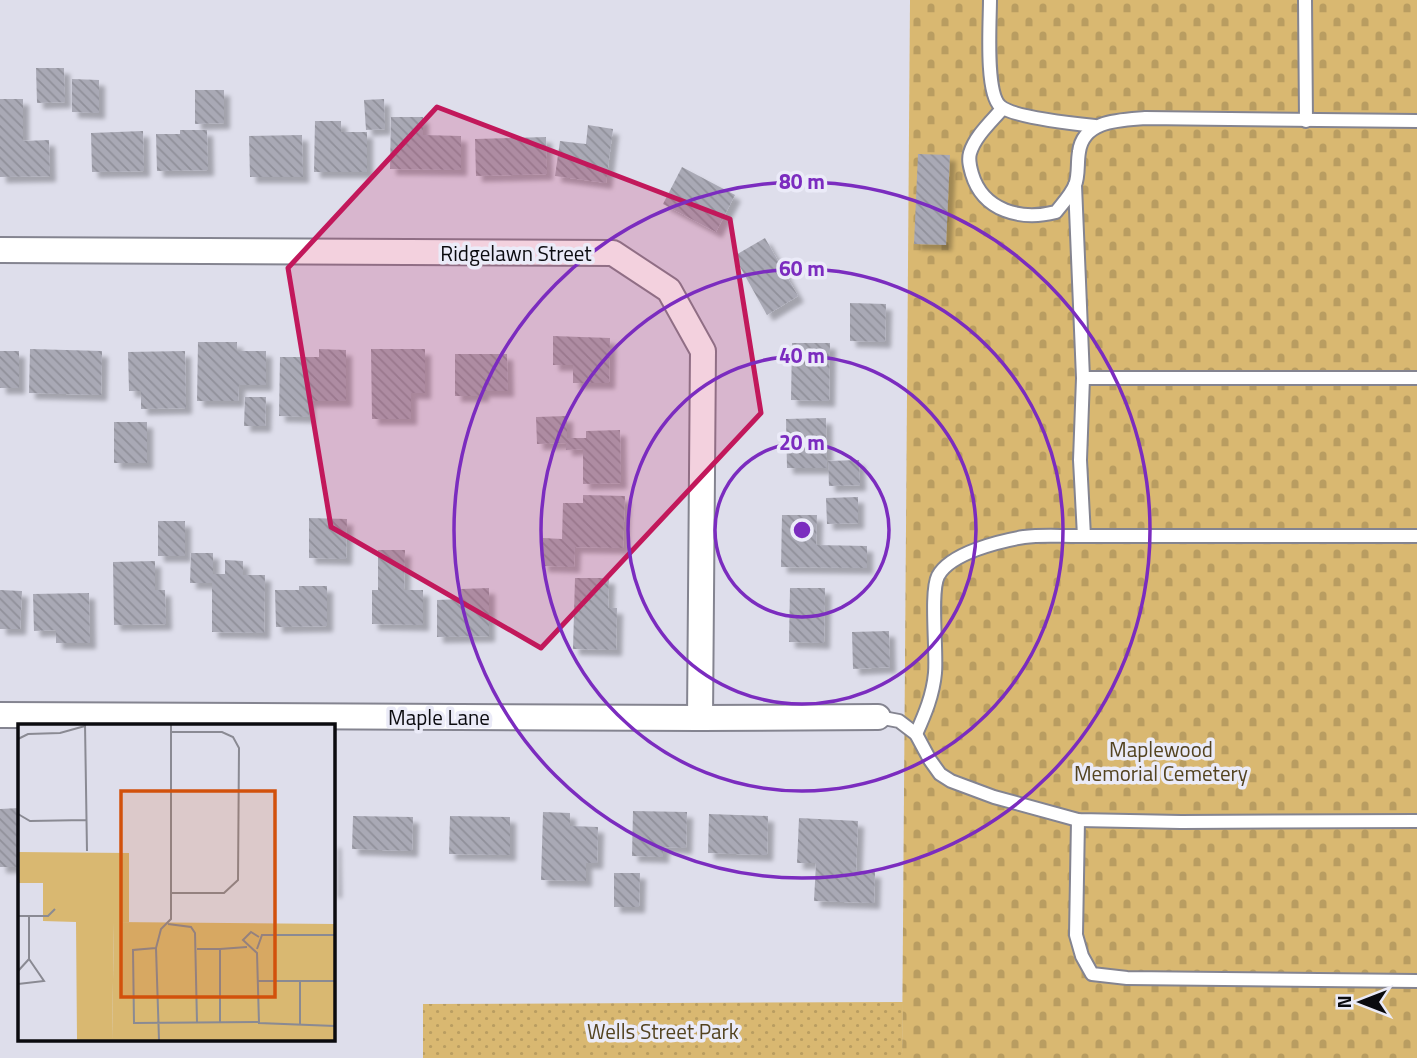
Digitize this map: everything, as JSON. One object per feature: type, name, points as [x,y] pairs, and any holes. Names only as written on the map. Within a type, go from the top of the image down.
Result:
[{"type":"street","name":"Ridgelawn Street","points":[[0,250],[612,253],[669,290],[703,351],[699,718]]},
{"type":"street","name":"Maple Lane","points":[[0,715],[878,717]]},
{"type":"lane","points":[[989,0],[992,88],[995,101],[1002,109],[1051,121],[1095,127],[1114,121],[1145,118],[1417,121]]},
{"type":"lane","points":[[1306,0],[1306,121]]},
{"type":"lane","points":[[1002,109],[978,137],[970,153],[969,165],[975,185],[986,200],[1024,216],[1044,215],[1056,212],[1075,185]]},
{"type":"lane","points":[[1084,536],[1080,460],[1083,378],[1075,185],[1079,148],[1095,127]]},
{"type":"lane","points":[[1083,378],[1417,378]]},
{"type":"lane","points":[[916,734],[931,695],[935,671],[937,578],[946,566],[960,556],[979,548],[1024,537],[1417,536]]},
{"type":"lane","points":[[878,717],[899,721],[916,734],[940,774],[951,781],[993,797],[1078,820],[1417,821]]},
{"type":"lane","points":[[1078,820],[1076,935],[1092,974],[1127,978],[1417,981]]},
{"type":"highlighted area","points":[[437,107],[730,219],[761,413],[541,648],[331,527],[288,268]]},
{"type":"green space","name":"Maplewood Memorial Cemetery","points":[[910,0],[1417,0],[1417,1058],[902,1058]]},
{"type":"green space","name":"Wells Street Park","points":[[903,1002],[902,1058],[423,1058],[423,1004]]},
{"type":"building","points":[[36,68],[64,68],[65,102],[37,103]]},
{"type":"building","points":[[72,79],[99,80],[99,113],[72,112]]},
{"type":"building","points":[[195,90],[224,90],[224,123],[195,124]]},
{"type":"building","points":[[0,99],[23,99],[23,141],[49,140],[50,176],[0,177]]},
{"type":"building","points":[[384,99],[385,129],[366,130],[364,100]]},
{"type":"building","points":[[391,117],[423,117],[423,135],[461,136],[461,170],[390,169]]},
{"type":"building","points":[[315,121],[341,121],[341,132],[367,132],[367,172],[314,172]]},
{"type":"building","points":[[588,125],[613,129],[606,183],[555,176],[560,141],[586,144]]},
{"type":"building","points":[[180,130],[207,130],[208,170],[157,171],[156,134],[180,134]]},
{"type":"building","points":[[143,131],[144,171],[92,172],[91,133]]},
{"type":"building","points":[[302,135],[303,177],[250,177],[249,136]]},
{"type":"building","points":[[546,137],[547,174],[476,176],[475,139]]},
{"type":"building","points":[[918,154],[950,155],[946,245],[914,244]]},
{"type":"building","points":[[682,167],[735,195],[716,232],[663,204]]},
{"type":"building","points":[[765,238],[798,296],[767,315],[734,256]]},
{"type":"building","points":[[850,303],[886,304],[885,342],[850,341]]},
{"type":"building","points":[[553,336],[610,338],[609,383],[573,383],[573,365],[553,365]]},
{"type":"building","points":[[198,342],[237,342],[237,351],[266,351],[266,385],[239,385],[238,401],[197,401]]},
{"type":"building","points":[[792,343],[830,343],[829,401],[791,400]]},
{"type":"building","points":[[30,349],[102,351],[101,395],[29,393]]},
{"type":"building","points":[[319,349],[346,350],[346,401],[309,401],[309,417],[279,416],[280,357],[319,357]]},
{"type":"building","points":[[371,349],[425,349],[425,393],[411,393],[411,419],[372,419]]},
{"type":"building","points":[[0,351],[19,351],[19,388],[0,388]]},
{"type":"building","points":[[185,351],[186,408],[141,409],[141,391],[129,391],[128,352]]},
{"type":"building","points":[[455,354],[507,354],[508,391],[483,391],[483,396],[455,396]]},
{"type":"building","points":[[245,397],[266,397],[265,426],[244,426]]},
{"type":"building","points":[[567,416],[567,438],[586,438],[586,431],[620,430],[621,483],[583,484],[583,449],[566,450],[566,443],[537,444],[536,417]]},
{"type":"building","points":[[826,418],[827,468],[787,468],[786,419]]},
{"type":"building","points":[[114,422],[147,422],[147,463],[114,463]]},
{"type":"building","points":[[859,460],[860,485],[829,486],[828,461]]},
{"type":"building","points":[[583,495],[625,496],[623,548],[575,547],[574,567],[542,566],[543,538],[562,539],[563,503],[583,503]]},
{"type":"building","points":[[858,497],[858,523],[827,524],[826,498]]},
{"type":"building","points":[[782,515],[817,515],[816,545],[867,546],[867,568],[781,567]]},
{"type":"building","points":[[309,518],[347,519],[346,559],[309,558]]},
{"type":"building","points":[[158,521],[185,521],[185,556],[158,556]]},
{"type":"building","points":[[378,550],[405,550],[404,590],[423,590],[423,625],[372,624],[372,590],[378,590]]},
{"type":"building","points":[[191,553],[213,553],[213,574],[225,574],[225,560],[243,561],[243,575],[265,575],[264,633],[212,632],[212,583],[190,583]]},
{"type":"building","points":[[155,561],[155,590],[165,590],[166,624],[114,625],[113,562]]},
{"type":"building","points":[[575,578],[609,578],[608,608],[617,608],[616,650],[573,649]]},
{"type":"building","points":[[299,586],[327,586],[327,626],[276,627],[275,590],[299,590]]},
{"type":"building","points":[[489,588],[489,636],[437,637],[437,600],[462,599],[461,589]]},
{"type":"building","points":[[790,588],[825,588],[824,643],[789,642]]},
{"type":"building","points":[[0,590],[22,591],[20,629],[0,629]]},
{"type":"building","points":[[89,593],[90,643],[56,643],[56,630],[34,631],[33,594]]},
{"type":"building","points":[[889,631],[890,667],[853,669],[852,632]]},
{"type":"building","points":[[18,808],[18,867],[0,867],[0,809]]},
{"type":"building","points":[[633,811],[687,812],[686,848],[663,847],[663,857],[632,856]]},
{"type":"building","points":[[543,812],[570,813],[570,826],[598,827],[597,863],[586,863],[586,881],[541,880]]},
{"type":"building","points":[[709,814],[768,816],[767,855],[708,853]]},
{"type":"building","points":[[353,816],[413,817],[412,851],[352,849]]},
{"type":"building","points":[[450,816],[510,817],[510,855],[449,854]]},
{"type":"building","points":[[799,818],[858,821],[856,871],[875,872],[874,903],[814,901],[816,863],[797,863]]},
{"type":"building","points":[[334,842],[335,842],[334,892]]},
{"type":"building","points":[[614,873],[640,873],[639,907],[614,907]]}]
